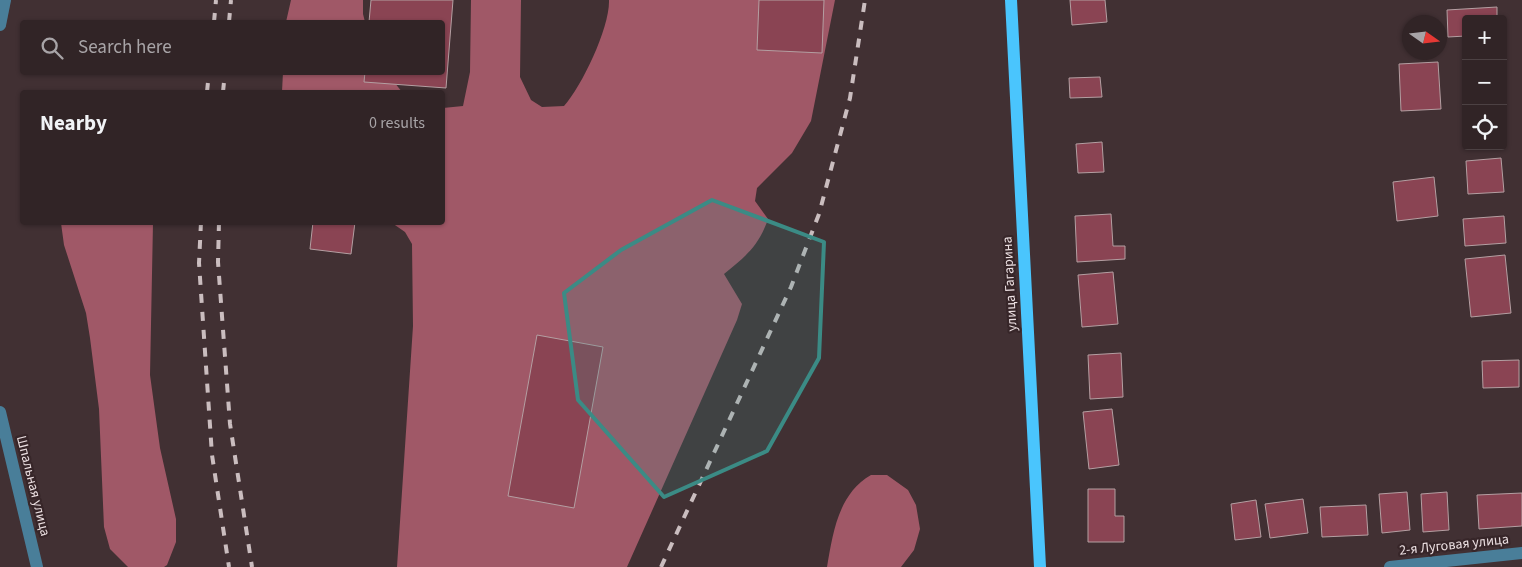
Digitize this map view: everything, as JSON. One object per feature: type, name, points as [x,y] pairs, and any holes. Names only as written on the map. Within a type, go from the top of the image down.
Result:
[{"type":"main road","name":"улица Гагарина","points":[[1011,0],[1040,567]]},
{"type":"street","points":[[0,25],[5,0]]},
{"type":"street","name":"Шпальная улица","points":[[0,412],[37,567]]},
{"type":"street","name":"2-я Луговая улица","points":[[1390,567],[1522,554]]},
{"type":"highlighted area","points":[[712,200],[824,242],[819,358],[767,451],[664,497],[578,400],[564,293],[621,250]]},
{"type":"shaded area","points":[[291,0],[363,0],[364,20],[286,20]]},
{"type":"shaded area","points":[[471,0],[521,0],[520,77],[531,100],[542,107],[564,106],[579,85],[600,40],[605,25],[609,0],[835,0],[811,121],[792,153],[757,188],[755,201],[768,219],[756,244],[724,274],[742,304],[737,320],[627,567],[397,567],[413,326],[412,244],[405,232],[395,225],[445,225],[445,108],[463,106],[470,72]]},
{"type":"shaded area","points":[[283,75],[389,75],[400,90],[282,90]]},
{"type":"shaded area","points":[[61,225],[153,225],[150,375],[160,448],[176,519],[176,542],[167,565],[164,567],[128,567],[110,549],[104,527],[99,409],[90,338],[86,313],[64,245]]},
{"type":"shaded area","points":[[871,475],[887,475],[908,490],[916,505],[920,529],[914,550],[901,567],[827,567],[835,528],[844,503],[860,483]]},
{"type":"building","points":[[371,0],[453,0],[446,88],[364,82],[365,75],[445,75],[445,20],[369,20]]},
{"type":"building","points":[[759,0],[824,0],[822,53],[757,50]]},
{"type":"building","points":[[1070,0],[1105,0],[1107,22],[1072,25]]},
{"type":"building","points":[[1497,7],[1497,15],[1462,15],[1462,36],[1448,37],[1447,10]]},
{"type":"building","points":[[1438,62],[1441,109],[1401,111],[1399,64]]},
{"type":"building","points":[[1100,77],[1102,97],[1070,98],[1069,78]]},
{"type":"building","points":[[1102,142],[1104,172],[1078,173],[1076,144]]},
{"type":"building","points":[[1501,158],[1504,192],[1468,194],[1466,161]]},
{"type":"building","points":[[1434,177],[1438,216],[1397,221],[1393,182]]},
{"type":"building","points":[[1111,214],[1113,246],[1125,246],[1125,259],[1077,262],[1075,216]]},
{"type":"building","points":[[1504,216],[1506,243],[1465,246],[1463,219]]},
{"type":"building","points":[[313,225],[355,225],[351,254],[310,249]]},
{"type":"building","points":[[1505,255],[1511,313],[1471,317],[1465,259]]},
{"type":"building","points":[[1113,272],[1118,324],[1082,327],[1078,275]]},
{"type":"building","points":[[537,335],[603,347],[574,508],[508,496]]},
{"type":"building","points":[[1121,353],[1123,397],[1090,399],[1088,355]]},
{"type":"building","points":[[1519,360],[1519,387],[1483,388],[1482,361]]},
{"type":"building","points":[[1112,409],[1119,465],[1089,469],[1083,412]]},
{"type":"building","points":[[1088,489],[1115,489],[1115,516],[1124,516],[1124,542],[1088,542]]},
{"type":"building","points":[[1407,492],[1410,530],[1382,533],[1379,494]]},
{"type":"building","points":[[1447,492],[1449,530],[1423,532],[1421,494]]},
{"type":"building","points":[[1522,493],[1522,526],[1479,529],[1477,495]]},
{"type":"building","points":[[1303,499],[1308,533],[1270,538],[1265,504]]},
{"type":"building","points":[[1256,500],[1261,537],[1235,540],[1231,504]]},
{"type":"building","points":[[1366,505],[1368,535],[1322,537],[1320,507]]},
{"type":"railway","points":[[214,20],[216,0]]},
{"type":"railway","points":[[229,20],[231,0]]},
{"type":"railway","points":[[661,567],[791,287],[819,214],[850,98],[865,0]]},
{"type":"railway","points":[[207,90],[209,75]]},
{"type":"railway","points":[[223,90],[225,75]]},
{"type":"railway","points":[[201,225],[199,263],[212,455],[229,567]]},
{"type":"railway","points":[[219,225],[218,262],[230,424],[252,567]]}]
